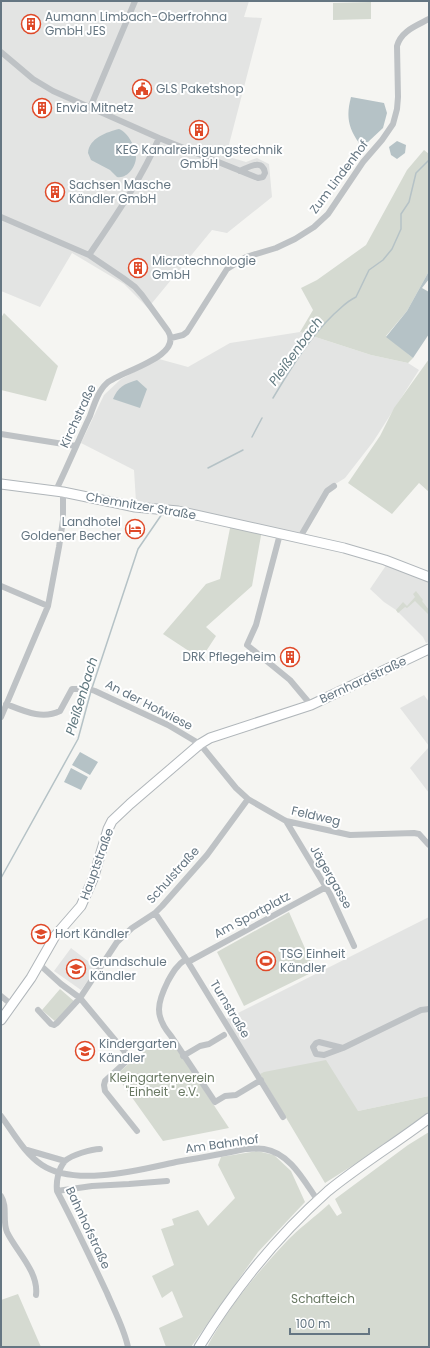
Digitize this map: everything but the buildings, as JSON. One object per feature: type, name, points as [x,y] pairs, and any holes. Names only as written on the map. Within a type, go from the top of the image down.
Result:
[{"type":"main road","name":"Chemnitzer Straße","points":[[1,484],[61,492],[111,502],[178,511],[344,548],[385,560],[429,577]]},
{"type":"main road","name":"Bernhardstraße","points":[[311,705],[429,649]]},
{"type":"main road","name":"Hauptstraße","points":[[1,1020],[31,978],[55,936],[76,912],[86,896],[112,821],[200,744],[210,738],[311,705]]},
{"type":"main road","points":[[199,1347],[212,1325],[245,1278],[318,1201],[346,1178],[429,1118]]},
{"type":"street","points":[[90,108],[135,1]]},
{"type":"street","name":"Zum Lindenhof","points":[[171,338],[183,335],[187,332],[226,269],[246,257],[276,248],[295,239],[314,227],[328,214],[362,162],[382,140],[393,124],[397,109],[398,97],[397,52],[399,41],[405,33],[429,19]]},
{"type":"street","points":[[1,52],[40,84],[58,94],[90,108],[105,111],[159,138],[220,165],[240,171]]},
{"type":"street","points":[[89,256],[116,211],[127,200],[152,156],[159,138]]},
{"type":"street","points":[[1,217],[35,228],[89,256],[135,287],[168,331],[171,338]]},
{"type":"street","name":"Kirchstraße","points":[[1,717],[48,606],[59,547],[62,520],[61,492],[58,486],[105,384],[114,378],[153,360],[165,352],[170,345],[171,338]]},
{"type":"street","points":[[1,434],[76,446]]},
{"type":"street","points":[[299,539],[327,491],[334,486]]},
{"type":"street","name":"Bernhardstraße","points":[[280,534],[256,625],[247,646],[290,680],[311,705]]},
{"type":"street","points":[[1,586],[48,606]]},
{"type":"street","name":"An der Hofwiese","points":[[6,704],[35,715],[49,715],[60,711],[72,690],[89,689],[168,725],[200,744]]},
{"type":"street","name":"Feldweg","points":[[200,744],[236,788],[248,799],[286,821],[350,835],[414,833],[419,834],[429,845]]},
{"type":"street","name":"Schulstraße","points":[[38,1010],[51,1024],[54,1025],[58,1023],[80,998],[117,942],[132,928],[155,913],[207,854],[248,799]]},
{"type":"street","name":"Jägergasse","points":[[286,821],[326,887],[354,946]]},
{"type":"street","name":"Am Sportplatz","points":[[183,1056],[163,1027],[159,1016],[160,1000],[179,963],[187,961],[326,887]]},
{"type":"street","name":"Turnstraße","points":[[155,913],[187,961],[283,1117]]},
{"type":"street","points":[[39,964],[61,984],[80,998],[130,1058],[106,1081],[104,1086],[105,1091],[137,1131]]},
{"type":"street","points":[[1,996],[12,1005]]},
{"type":"street","points":[[344,1048],[421,1010],[429,1009]]},
{"type":"street","points":[[224,1035],[183,1056],[215,1102],[225,1096],[236,1095],[261,1080]]},
{"type":"street","name":"Bahnhofstraße","points":[[1,1116],[26,1150],[41,1164],[59,1172],[57,1191],[98,1273],[128,1347]]},
{"type":"street","name":"Am Bahnhof","points":[[59,1172],[70,1175],[106,1174],[132,1171],[262,1148],[274,1151],[289,1162],[318,1201]]},
{"type":"street","points":[[59,1172],[65,1161],[93,1149],[100,1149]]},
{"type":"street","points":[[26,1150],[65,1161]]},
{"type":"street","points":[[106,1174],[110,1184]]},
{"type":"street","points":[[57,1191],[110,1184],[129,1184],[167,1180]]},
{"type":"street","points":[[1,1196],[5,1204],[4,1225],[30,1270],[37,1288],[36,1295]]},
{"type":"shaded area","points":[[1,1],[249,1],[244,17],[262,18],[226,156],[246,162],[257,158],[269,164],[272,197],[227,233],[212,230],[148,308],[124,284],[72,253],[40,307],[1,291]]},
{"type":"shaded area","points":[[351,97],[384,103],[387,113],[383,128],[368,142],[359,143],[352,132],[348,116]]},
{"type":"shaded area","points":[[119,129],[125,133],[131,141],[135,149],[136,161],[130,172],[124,176],[117,177],[110,170],[91,160],[88,153],[92,143],[99,136]]},
{"type":"shaded area","points":[[397,141],[406,145],[405,153],[397,159],[391,155],[389,147]]},
{"type":"shaded area","points":[[429,271],[429,279],[422,288],[429,292],[429,334],[413,358],[386,337],[407,311]]},
{"type":"shaded area","points":[[300,332],[371,355],[408,363],[419,370],[373,442],[345,478],[326,490],[300,534],[179,507],[136,502],[134,470],[81,443],[104,395],[121,379],[159,359],[188,367],[230,343]]},
{"type":"shaded area","points":[[137,380],[147,389],[140,408],[113,399],[122,386]]},
{"type":"shaded area","points":[[387,564],[429,581],[429,642],[426,643],[423,637],[396,610],[384,602],[370,589]]},
{"type":"shaded area","points":[[424,695],[429,702],[429,746],[400,708]]},
{"type":"shaded area","points":[[429,747],[429,793],[410,768]]},
{"type":"shaded area","points":[[80,752],[98,762],[90,775],[72,765]]},
{"type":"shaded area","points":[[71,768],[88,777],[81,790],[64,782]]},
{"type":"shaded area","points":[[429,917],[429,1096],[358,1111],[260,1074],[224,1020]]},
{"type":"shaded area","name":"Grundschule Kändler","points":[[71,948],[97,968],[81,990],[54,971]]},
{"type":"green space","points":[[371,2],[371,19],[333,20],[333,3]]},
{"type":"green space","points":[[424,150],[429,154],[429,271],[407,311],[386,336],[413,358],[408,363],[371,355],[300,332],[313,310],[301,288],[317,280],[366,245],[407,170]]},
{"type":"green space","points":[[4,313],[58,366],[46,401],[1,390],[1,318]]},
{"type":"green space","points":[[429,359],[429,492],[419,483],[392,514],[348,483],[380,436],[394,408]]},
{"type":"green space","points":[[231,523],[262,530],[252,586],[206,627],[216,636],[201,659],[163,634],[206,584],[220,579]]},
{"type":"green space","points":[[416,591],[429,610],[429,615],[415,601],[398,613],[396,610],[403,602],[407,606],[415,597],[413,594]]},
{"type":"green space","name":"TSG Einheit Kändler","points":[[289,912],[315,971],[244,1006],[217,952]]},
{"type":"green space","points":[[60,989],[75,1002],[57,1023],[42,1010]]},
{"type":"green space","name":"Kleingartenverein \"Einheit \" e.V.","points":[[170,1039],[229,1128],[163,1141],[116,1075],[155,1041],[160,1047]]},
{"type":"green space","points":[[326,1060],[358,1111],[429,1096],[429,1112],[355,1164],[325,1183],[260,1074]]},
{"type":"green space","name":"Schafteich","points":[[429,1132],[429,1347],[207,1347],[243,1292],[291,1237],[329,1204],[337,1216],[342,1213],[335,1199],[408,1145]]},
{"type":"green space","points":[[257,1151],[274,1155],[291,1171],[305,1202],[258,1252],[191,1347],[166,1347],[159,1328],[183,1317],[172,1291],[162,1298],[152,1276],[174,1265],[161,1229],[174,1225],[172,1219],[198,1210],[208,1226],[235,1198],[218,1165],[221,1157]]},
{"type":"green space","points":[[18,1294],[41,1347],[1,1347],[1,1300]]},
{"type":"waterway","name":"Pleißenbach","points":[[273,398],[308,343],[334,314],[350,300],[356,297],[369,270],[383,260],[392,249],[401,229],[401,214],[409,202],[416,173],[429,160]]},
{"type":"waterway","name":"Pleißenbach","points":[[252,437],[262,418]]},
{"type":"waterway","name":"Pleißenbach","points":[[208,468],[243,450]]},
{"type":"waterway","name":"Pleißenbach","points":[[92,688],[138,549],[162,514]]},
{"type":"waterway","name":"Pleißenbach","points":[[1,878],[78,739],[91,691]]},
{"type":"place","name":"Aumann Limbach-Oberfrohna GmbH JES","points":[[31,24]]},
{"type":"place","name":"GLS Paketshop","points":[[142,89]]},
{"type":"place","name":"Envia Mitnetz","points":[[42,108]]},
{"type":"place","name":"KEG Kanalreinigungstechnik GmbH","points":[[199,130]]},
{"type":"place","name":"Sachsen Masche Kändler GmbH","points":[[55,192]]},
{"type":"place","name":"Microtechnologie GmbH","points":[[138,268]]},
{"type":"place","name":"Landhotel Goldener Becher","points":[[135,529]]},
{"type":"place","name":"DRK Pflegeheim","points":[[290,657]]},
{"type":"place","name":"Hort Kändler","points":[[41,934]]},
{"type":"place","name":"TSG Einheit Kändler","points":[[266,961]]},
{"type":"place","name":"Grundschule Kändler","points":[[76,969]]},
{"type":"place","name":"Kindergarten Kändler","points":[[85,1051]]}]
